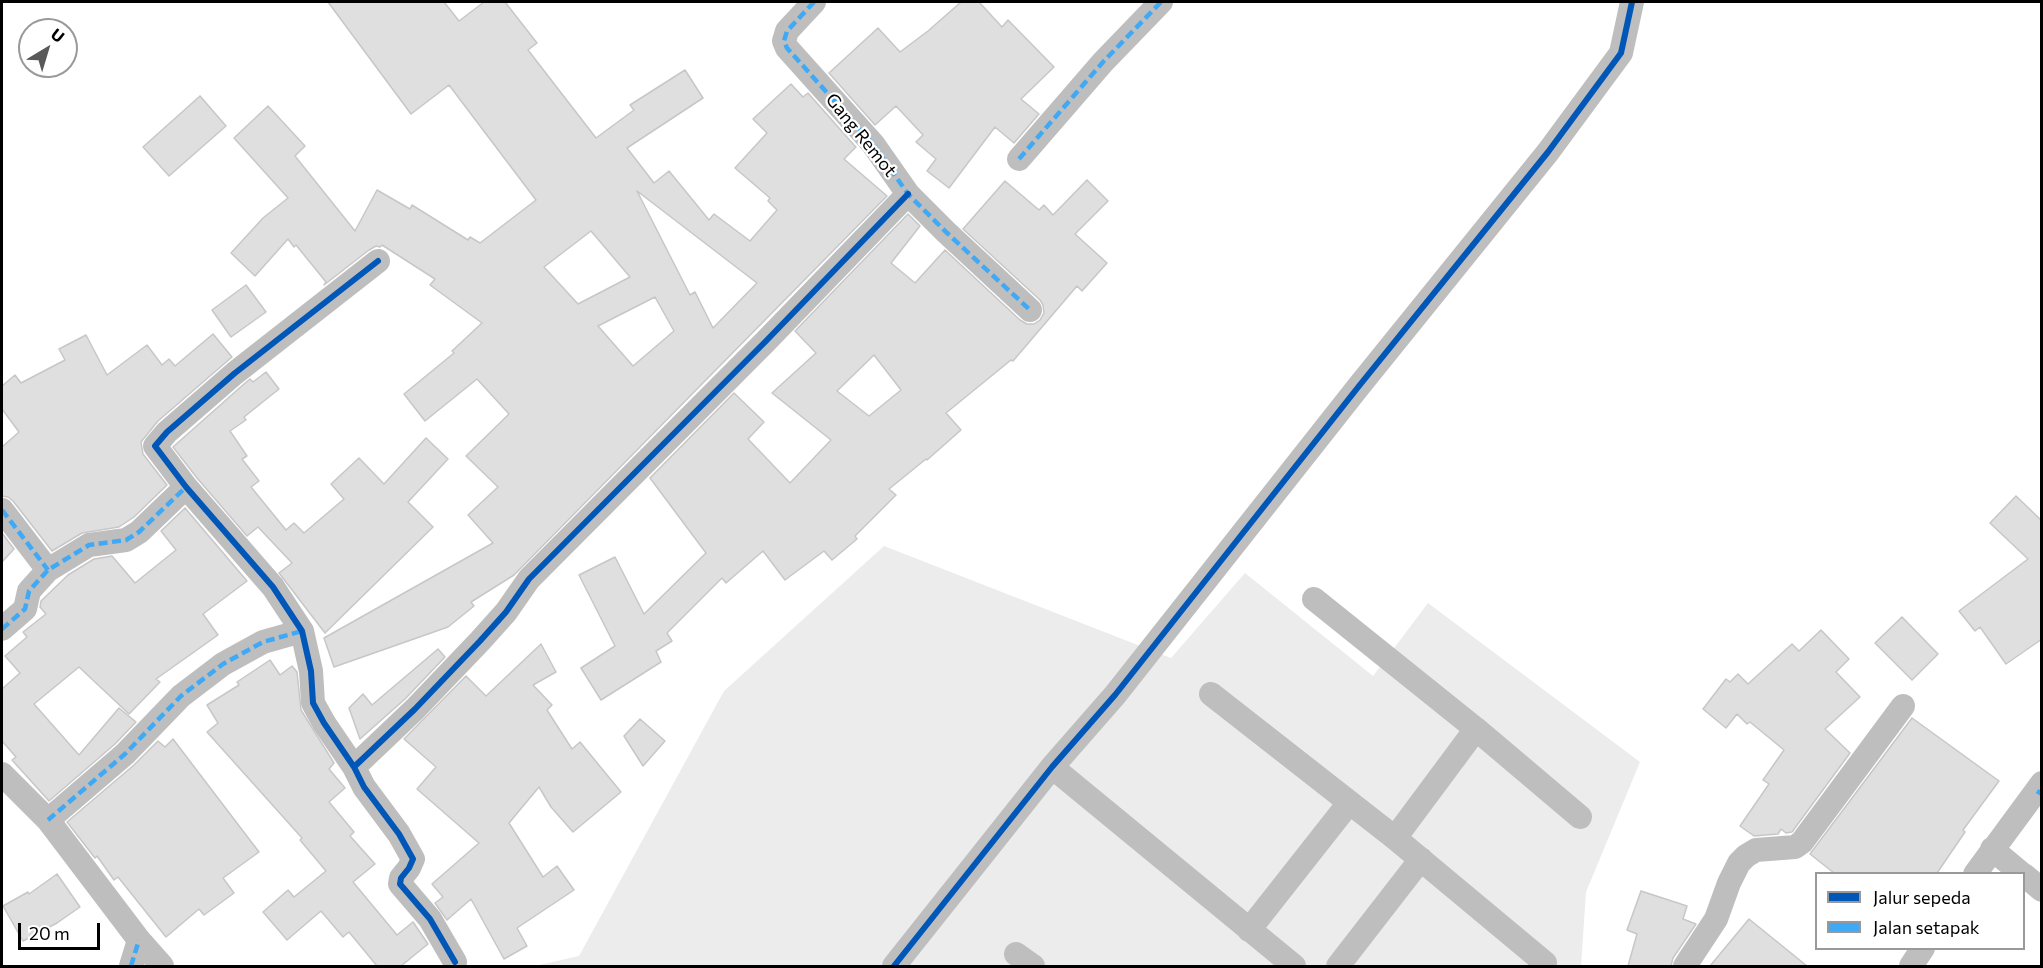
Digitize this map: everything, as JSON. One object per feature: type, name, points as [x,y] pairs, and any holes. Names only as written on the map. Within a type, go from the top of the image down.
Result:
[{"type":"street","name":"Gang Remot","points":[[814,2],[787,31],[784,41],[787,48],[873,144],[908,194],[1030,310]]},
{"type":"street","points":[[1019,159],[1103,62],[1161,2]]},
{"type":"street","points":[[894,966],[1052,767],[1115,694],[1548,152],[1621,53],[1632,2]]},
{"type":"street","points":[[354,767],[415,709],[480,641],[506,612],[529,579],[908,194]]},
{"type":"street","points":[[378,261],[235,373],[160,439],[155,446],[186,487],[273,587],[302,631],[311,671],[313,702],[364,787],[399,834],[413,860],[401,878],[400,884],[430,919],[455,962]]},
{"type":"street","points":[[2,629],[25,609],[29,591],[48,570],[89,545],[126,540],[139,532],[186,487]]},
{"type":"street","points":[[2,510],[48,570]]},
{"type":"street","points":[[1314,599],[1476,729],[1580,817]]},
{"type":"street","points":[[48,820],[125,754],[181,696],[224,664],[263,642],[302,631]]},
{"type":"street","points":[[1211,694],[1395,838],[1545,963]]},
{"type":"street","points":[[1685,966],[1716,919],[1739,863],[1756,850],[1795,847],[1802,842],[1903,706]]},
{"type":"street","points":[[1395,838],[1476,729]]},
{"type":"street","points":[[1052,767],[1294,966]]},
{"type":"street","points":[[2,774],[48,820],[139,940],[162,966]]},
{"type":"street","points":[[1976,872],[2040,789]]},
{"type":"street","points":[[1249,930],[1349,803]]},
{"type":"street","points":[[1992,849],[2021,872]]},
{"type":"street","points":[[1338,966],[1421,859]]},
{"type":"street","points":[[2025,876],[2042,890]]},
{"type":"street","points":[[131,966],[139,940]]},
{"type":"street","points":[[1911,966],[1922,950]]},
{"type":"shaded area","points":[[884,546],[1171,658],[1245,573],[1373,676],[1428,603],[1640,762],[1586,892],[1581,966],[535,966],[579,956],[724,691]]},
{"type":"building","points":[[328,2],[444,2],[459,21],[484,2],[505,2],[537,43],[528,50],[596,138],[634,110],[630,105],[685,70],[703,98],[627,148],[654,183],[669,171],[709,220],[714,214],[750,241],[777,210],[768,201],[770,198],[735,168],[767,133],[753,119],[791,84],[803,97],[808,93],[856,147],[844,159],[887,196],[514,575],[471,602],[474,606],[448,627],[334,667],[324,638],[493,543],[468,515],[498,487],[466,456],[509,414],[477,379],[425,421],[404,394],[454,353],[452,351],[482,323],[430,285],[435,279],[382,245],[369,250],[324,285],[326,282],[296,245],[294,247],[288,239],[255,276],[231,253],[263,218],[288,198],[234,138],[268,106],[305,146],[295,156],[355,231],[377,190],[410,209],[412,205],[468,240],[470,237],[480,243],[536,200],[449,85],[411,114]],"holes":[[[637,191],[757,283],[713,328],[695,292],[690,295]],[[591,231],[630,277],[578,304],[544,267]],[[655,297],[674,331],[633,366],[598,326]]]},
{"type":"building","points":[[961,2],[979,2],[1002,27],[1008,20],[1054,67],[1021,99],[1039,114],[1014,143],[995,127],[949,188],[927,171],[936,159],[916,142],[923,135],[896,106],[875,125],[829,73],[878,28],[900,52]]},
{"type":"building","points":[[200,96],[226,126],[169,176],[143,147]]},
{"type":"building","points":[[1087,180],[1108,201],[1075,234],[1107,263],[1082,291],[1077,286],[1013,361],[1011,360],[946,413],[961,430],[889,489],[896,495],[855,536],[857,539],[832,560],[824,551],[785,580],[763,551],[726,583],[722,578],[667,633],[672,641],[656,651],[661,662],[601,700],[581,668],[615,646],[579,575],[615,557],[644,614],[706,553],[650,478],[734,393],[764,422],[748,439],[790,483],[831,440],[772,393],[816,353],[795,331],[908,214],[920,226],[891,263],[915,283],[945,250],[1020,320],[1027,324],[1034,324],[1044,313],[1040,300],[963,229],[1005,181],[1039,210],[1044,205],[1053,215]],"holes":[[[874,355],[901,390],[869,416],[837,391]]]},
{"type":"building","points":[[246,285],[266,312],[231,337],[212,310]]},
{"type":"building","points":[[213,334],[232,357],[158,421],[141,442],[143,454],[167,485],[134,517],[119,527],[82,533],[52,551],[13,501],[2,496],[2,447],[19,432],[2,409],[2,386],[15,375],[21,383],[65,360],[59,349],[86,335],[107,375],[147,345],[162,365],[169,359],[175,366]]},
{"type":"building","points":[[266,372],[279,389],[244,417],[246,420],[230,431],[247,456],[242,459],[259,481],[251,487],[286,530],[294,523],[304,533],[344,499],[331,484],[359,458],[384,484],[426,438],[448,459],[408,502],[433,527],[325,633],[279,573],[292,563],[258,527],[247,536],[173,447],[250,379],[253,382]]},
{"type":"building","points":[[2016,496],[2042,521],[2042,639],[2006,664],[1980,627],[1975,631],[1959,611],[2028,559],[1990,523]]},
{"type":"building","points":[[185,508],[247,581],[203,614],[218,635],[156,679],[160,682],[129,714],[79,667],[34,704],[79,755],[119,708],[136,722],[115,744],[49,801],[12,760],[16,757],[2,741],[2,689],[20,673],[5,656],[27,637],[23,632],[46,614],[40,607],[41,601],[68,575],[94,559],[112,556],[135,583],[176,550],[161,531]]},
{"type":"building","points":[[2,533],[14,549],[2,562]]},
{"type":"building","points":[[1902,617],[1938,654],[1912,680],[1875,643]]},
{"type":"building","points":[[1821,630],[1849,659],[1836,672],[1860,697],[1825,729],[1850,753],[1792,832],[1786,833],[1781,829],[1778,834],[1754,836],[1740,826],[1769,784],[1763,780],[1784,750],[1750,722],[1747,724],[1737,714],[1726,728],[1703,709],[1726,679],[1730,682],[1738,674],[1748,684],[1792,644],[1799,651]]},
{"type":"building","points":[[541,644],[556,672],[533,685],[552,705],[547,710],[572,749],[580,742],[621,792],[573,832],[551,807],[539,787],[509,823],[543,877],[557,866],[574,890],[517,928],[527,946],[504,959],[471,899],[447,920],[435,903],[443,897],[432,884],[479,843],[417,789],[436,767],[404,739],[466,676],[486,696]]},
{"type":"building","points":[[438,649],[445,657],[405,699],[360,739],[349,708],[363,694],[372,705]]},
{"type":"building","points":[[270,660],[280,675],[292,666],[297,672],[301,710],[334,763],[329,769],[345,788],[329,802],[354,832],[350,836],[375,864],[353,882],[397,935],[413,922],[428,944],[401,966],[377,966],[349,932],[343,937],[321,911],[287,940],[263,912],[288,890],[294,897],[326,871],[300,840],[302,838],[207,732],[218,723],[207,705],[239,685],[237,682]]},
{"type":"building","points":[[1912,718],[1999,781],[1963,830],[1965,832],[1938,872],[1833,872],[1810,854]]},
{"type":"building","points":[[640,719],[665,741],[643,766],[624,736]]},
{"type":"building","points":[[173,739],[259,852],[223,878],[234,893],[204,915],[199,909],[166,937],[118,877],[114,880],[97,856],[95,858],[67,822],[134,765],[158,741],[165,747]]},
{"type":"building","points":[[57,874],[80,907],[57,923],[23,941],[3,906],[28,892],[29,894]]},
{"type":"building","points":[[1641,891],[1687,906],[1683,919],[1696,924],[1673,958],[1671,966],[1628,966],[1637,934],[1627,930]]},
{"type":"building","points":[[1749,919],[1807,966],[1710,966]]},
{"type":"marked path","points":[[814,2],[787,31],[784,41],[787,48],[873,144],[908,194],[1030,310]]},
{"type":"marked path","points":[[1019,159],[1103,62],[1161,2]]},
{"type":"marked path","points":[[2,629],[25,609],[29,591],[48,570],[89,545],[126,540],[139,532],[186,487]]},
{"type":"marked path","points":[[2,510],[48,570]]},
{"type":"marked path","points":[[48,820],[125,754],[181,696],[223,664],[263,642],[302,631]]},
{"type":"marked path","points":[[2037,791],[2042,794]]},
{"type":"marked path","points":[[131,966],[139,940]]},
{"type":"cycle path","points":[[894,966],[1052,767],[1115,695],[1359,386],[1548,152],[1621,53],[1632,2]]},
{"type":"cycle path","points":[[354,767],[415,709],[480,641],[506,612],[529,579],[766,341],[908,194]]},
{"type":"cycle path","points":[[378,261],[235,373],[167,432],[155,446],[186,487],[273,587],[302,631],[311,671],[313,703],[354,767],[364,787],[399,834],[413,859],[401,878],[400,884],[430,919],[455,962]]}]
